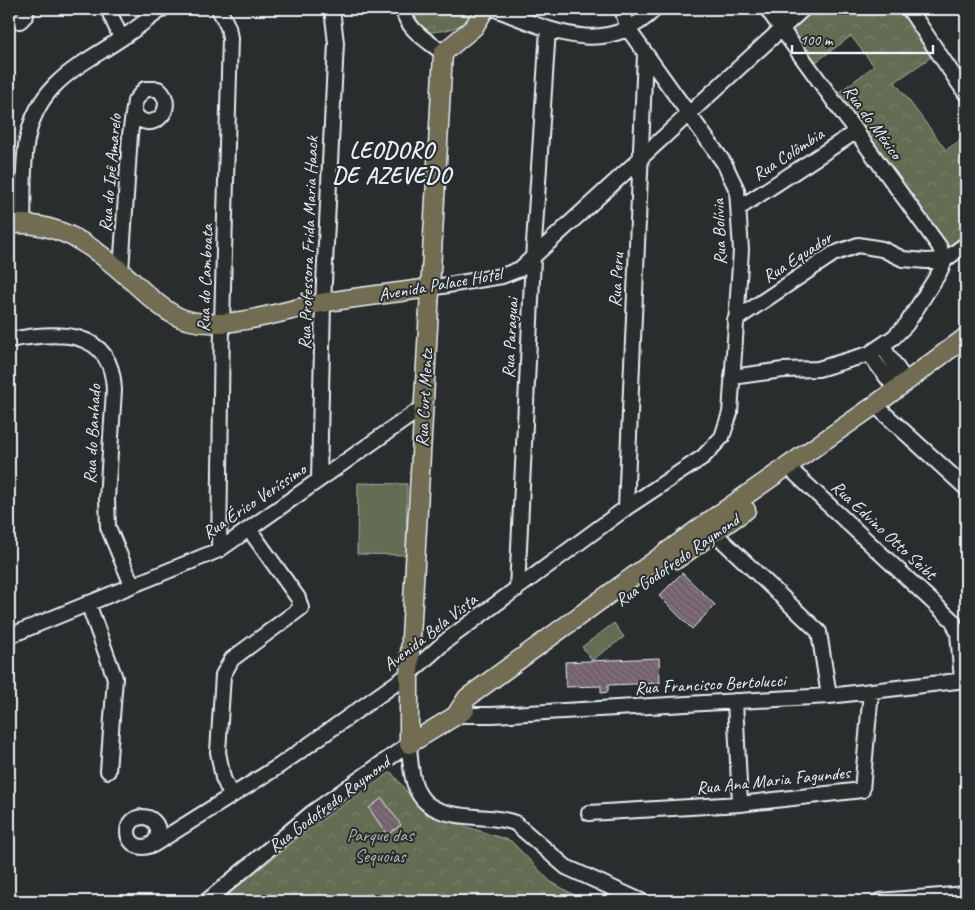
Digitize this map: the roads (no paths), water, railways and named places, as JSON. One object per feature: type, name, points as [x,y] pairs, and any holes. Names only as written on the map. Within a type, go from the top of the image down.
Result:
[{"type":"main road","points":[[443,52],[474,27],[485,9]]},
{"type":"main road","name":"Rua Curt Mentz","points":[[409,744],[409,674],[443,52]]},
{"type":"main road","name":"Avenida Palace Hotel","points":[[16,224],[62,230],[75,236],[120,271],[155,302],[184,320],[222,323],[323,303],[430,288]]},
{"type":"main road","name":"Rua Godofredo Raymond","points":[[409,744],[456,715],[466,698],[792,471],[966,337]]},
{"type":"street","points":[[9,21],[20,21],[26,15],[27,9]]},
{"type":"street","points":[[108,9],[121,38]]},
{"type":"street","points":[[16,224],[27,141],[38,109],[57,81],[83,61],[121,38],[162,9]]},
{"type":"street","name":"Rua do Camboata","points":[[219,9],[223,15],[230,38],[222,323],[220,550]]},
{"type":"street","name":"Rua Professora Frida Maria Haack","points":[[320,480],[323,303],[336,43],[332,9]]},
{"type":"street","points":[[403,9],[404,18],[410,26],[443,52]]},
{"type":"street","points":[[495,9],[548,29],[582,38],[608,35],[628,29],[655,9]]},
{"type":"street","name":"Rua Bolívia","points":[[622,9],[628,29],[724,163],[737,190],[741,250],[730,413],[722,437]]},
{"type":"street","name":"Rua do México","points":[[767,9],[939,246],[945,260]]},
{"type":"street","name":"Avenida Palace Hotel","points":[[430,288],[502,276],[520,269],[533,259],[641,155],[803,9]]},
{"type":"street","points":[[909,9],[966,94]]},
{"type":"street","name":"Rua Paraguai","points":[[517,588],[533,259],[548,29]]},
{"type":"street","name":"Rua Peru","points":[[626,508],[646,54]]},
{"type":"street","name":"Rua do Ipê Amarelo","points":[[120,271],[134,112],[138,96],[146,89],[152,87],[164,93],[166,100],[163,114],[157,120],[150,122],[141,120],[134,112]]},
{"type":"street","name":"Rua Colômbia","points":[[739,208],[857,131]]},
{"type":"street","points":[[732,378],[783,370],[818,369],[868,354],[882,346],[894,337],[916,312],[945,260],[966,244]]},
{"type":"street","name":"Rua Equador","points":[[735,320],[833,254],[846,248],[858,245],[870,246],[912,261],[945,260]]},
{"type":"street","name":"Rua do Banhado","points":[[9,340],[49,335],[74,336],[93,344],[109,364],[114,375],[114,390],[107,499],[108,527],[132,585]]},
{"type":"street","points":[[882,346],[889,397]]},
{"type":"street","points":[[868,354],[889,397],[966,488]]},
{"type":"street","name":"Rua Érico Veríssimo","points":[[9,636],[220,550],[423,407]]},
{"type":"street","name":"Avenida Bela Vista","points":[[153,845],[279,766],[409,674],[447,640],[517,588],[626,508],[703,457],[722,437]]},
{"type":"street","name":"Rua Edvino Otto Seibt","points":[[792,471],[953,621],[958,633],[964,680]]},
{"type":"street","points":[[709,528],[819,632],[829,696]]},
{"type":"street","points":[[231,795],[223,778],[218,752],[223,675],[232,659],[301,608],[298,598],[250,529]]},
{"type":"street","points":[[88,603],[116,678],[108,771]]},
{"type":"street","name":"Rua Francisco Bertolucci","points":[[456,715],[492,715],[829,696],[964,680]]},
{"type":"street","name":"Rua Ana Maria Fagundes","points":[[589,813],[740,804],[862,790],[871,691]]},
{"type":"street","points":[[735,701],[740,804]]},
{"type":"street","points":[[409,744],[413,784],[428,807],[451,814],[515,822],[566,867],[641,901]]},
{"type":"street","name":"Rua Godofredo Raymond","points":[[208,901],[313,812],[409,744]]},
{"type":"street","points":[[151,819],[158,831],[153,845],[138,847],[130,840],[128,835],[133,821],[141,817],[151,819],[166,828],[180,827]]},
{"type":"street","points":[[879,901],[966,894]]},
{"type":"district","name":"LEODORO DE AZEVEDO","points":[[392,164]]},
{"type":"park label","name":"Parque das Sequoias","points":[[380,845]]}]
